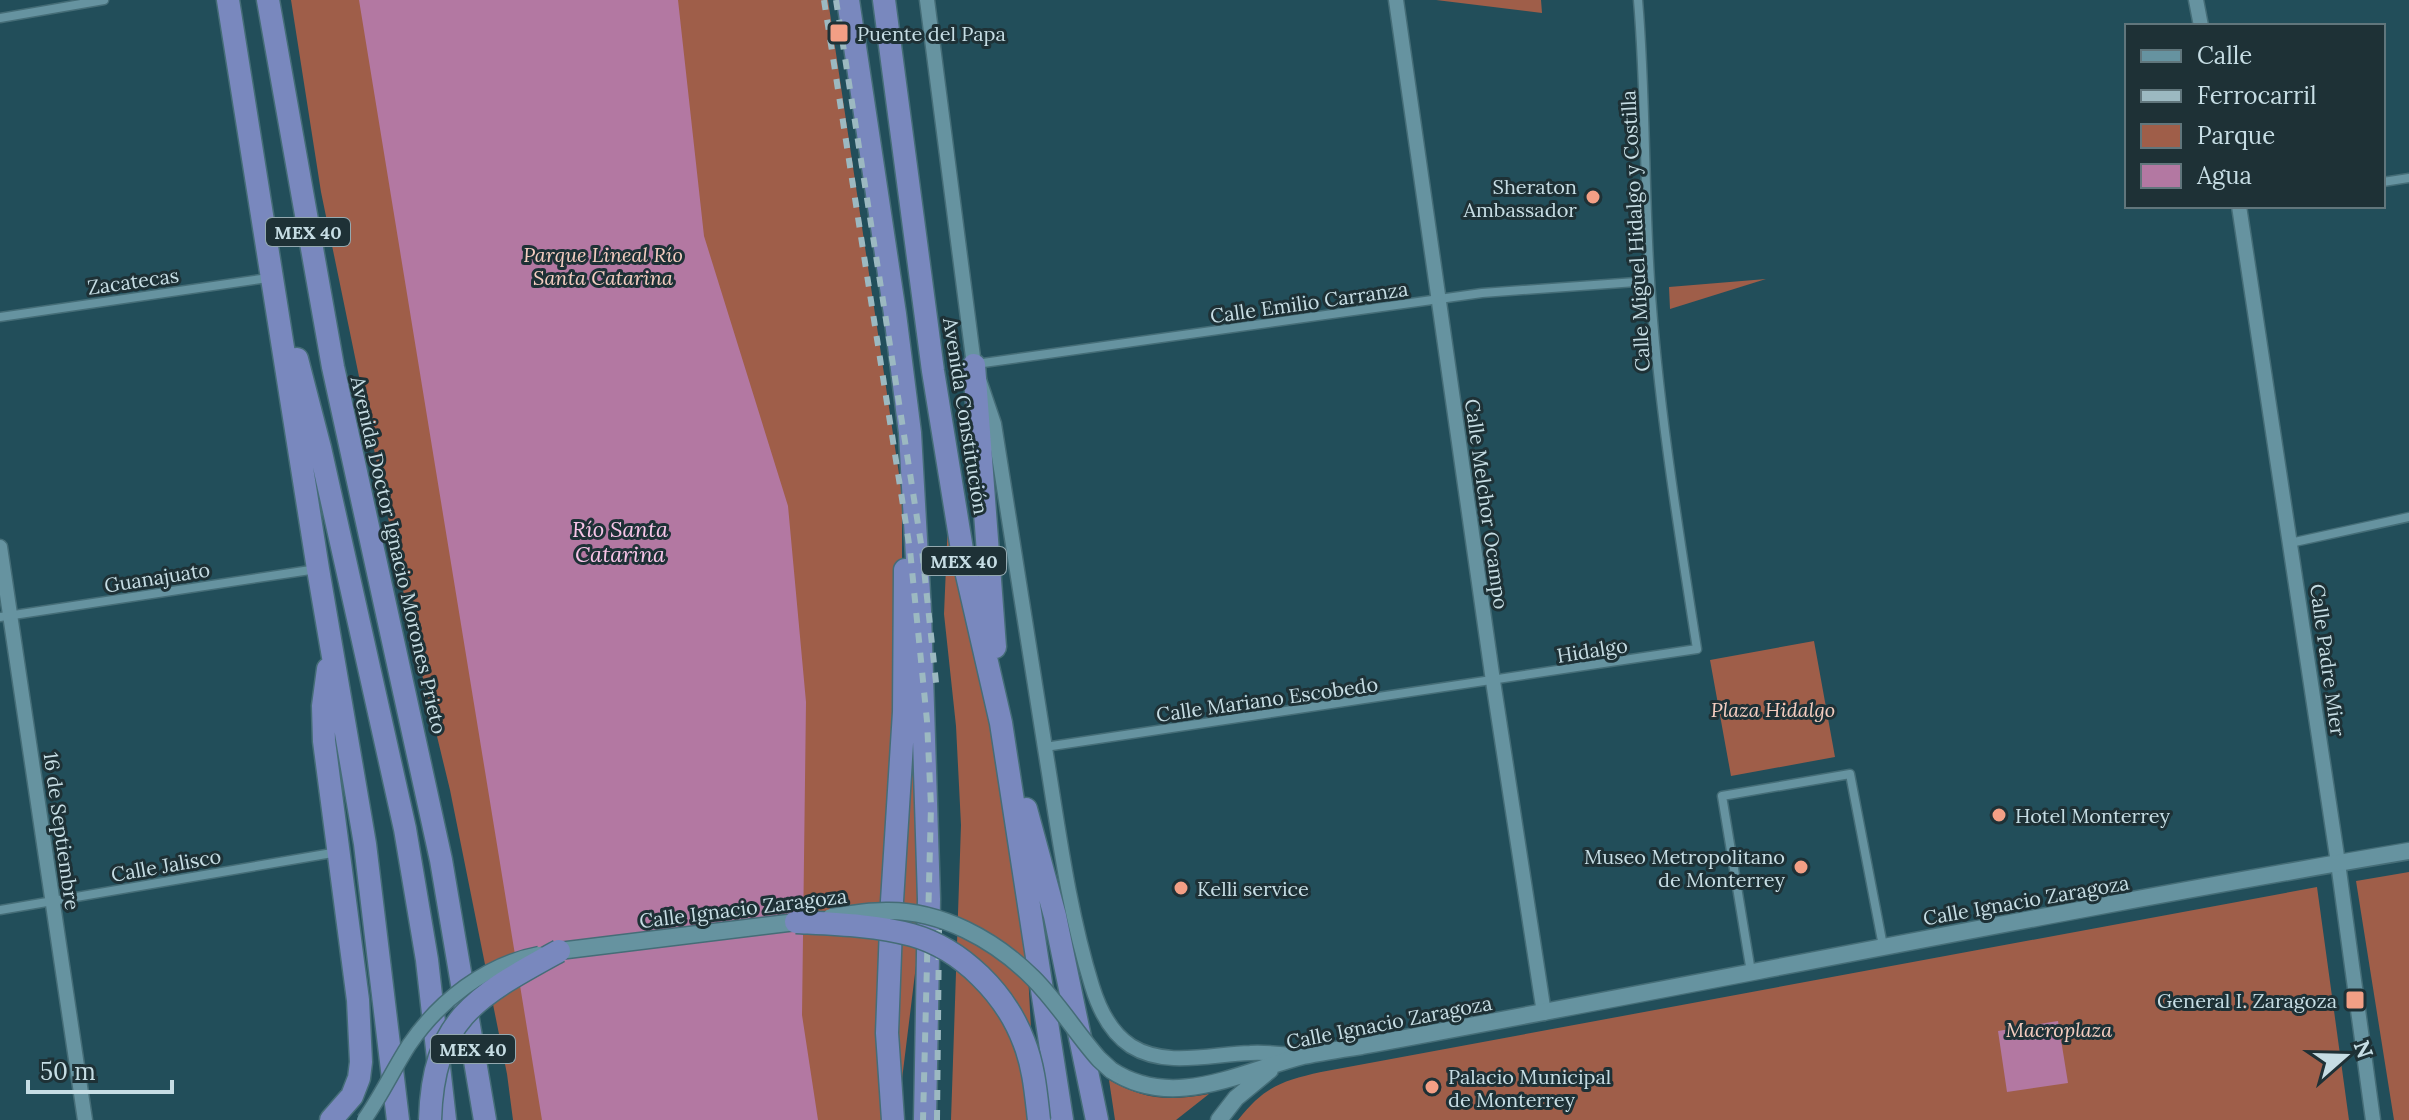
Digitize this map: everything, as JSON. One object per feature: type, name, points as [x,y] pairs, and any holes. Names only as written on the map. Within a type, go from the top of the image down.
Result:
[{"type":"highway","name":"MEX 40","points":[[228,0],[365,844],[398,1120]]},
{"type":"highway","name":"Avenida Doctor Ignacio Morones Prieto","points":[[268,0],[333,367],[441,860],[485,1120]]},
{"type":"highway","name":"MEX 40","points":[[848,0],[910,433],[922,657],[929,884],[925,1120]]},
{"type":"highway","name":"Avenida Constitución","points":[[884,0],[933,371],[964,562],[1001,723],[1062,1120]]},
{"type":"highway","points":[[271,277],[294,346],[320,448],[405,829],[427,960],[445,1120]]},
{"type":"highway","points":[[974,365],[1001,723],[1055,916],[1097,1120]]},
{"type":"highway","points":[[893,1120],[887,1033],[904,712],[910,433]]},
{"type":"highway","points":[[331,644],[323,706],[324,741],[358,1000],[361,1062],[352,1096],[331,1120]]},
{"type":"highway","points":[[796,922],[882,928],[915,936],[951,953],[971,968],[998,996],[1024,1040],[1036,1088],[1039,1120]]},
{"type":"highway","points":[[430,1120],[436,1061],[462,1016],[497,985],[559,951]]},
{"type":"main road","name":"Calle Ignacio Zaragoza","points":[[559,951],[897,911],[928,916],[970,931],[1033,978],[1092,1052],[1111,1070],[1141,1084],[1181,1089],[1215,1083],[1303,1056],[1544,1013],[1883,946],[2409,851]]},
{"type":"main road","points":[[1219,1120],[1236,1098],[1278,1064]]},
{"type":"street","points":[[0,18],[104,0]]},
{"type":"street","points":[[927,0],[974,365],[994,424],[1074,914],[1092,987],[1118,1036],[1143,1052],[1171,1058],[1250,1053],[1303,1056]]},
{"type":"street","name":"Calle Melchor Ocampo","points":[[1396,0],[1493,681],[1544,1013]]},
{"type":"street","name":"Calle Miguel Hidalgo y Costilla","points":[[1638,0],[1650,281],[1663,429],[1697,649]]},
{"type":"street","points":[[2196,0],[2201,24]]},
{"type":"street","points":[[2385,182],[2409,178]]},
{"type":"street","name":"Calle Padre Mier","points":[[2240,208],[2373,1120]]},
{"type":"street","name":"Zacatecas","points":[[0,317],[271,277]]},
{"type":"street","name":"Calle Emilio Carranza","points":[[974,365],[1506,291],[1650,281]]},
{"type":"street","points":[[2290,543],[2409,517]]},
{"type":"street","name":"16 de Septiembre","points":[[0,547],[5,616],[85,1120]]},
{"type":"street","name":"Guanajuato","points":[[5,616],[318,569]]},
{"type":"street","name":"Hidalgo","points":[[1493,681],[1697,649]]},
{"type":"street","name":"Calle Mariano Escobedo","points":[[1045,747],[1493,681]]},
{"type":"street","points":[[1751,972],[1722,796],[1850,774],[1883,946]]},
{"type":"street","name":"Calle Jalisco","points":[[0,910],[338,852]]},
{"type":"street","name":"Calle Ignacio Zaragoza","points":[[364,1120],[410,1044],[450,999],[504,965],[529,956],[559,951]]},
{"type":"green space","name":"Río Santa Catarina","points":[[291,0],[828,0],[902,494],[902,580],[926,721],[919,941],[897,1120],[513,1120],[507,1074],[450,790],[411,629],[321,192]]},
{"type":"green space","points":[[1436,0],[1541,0],[1542,13]]},
{"type":"green space","points":[[1766,279],[1670,309],[1669,287]]},
{"type":"green space","points":[[948,520],[996,754],[1026,937],[1036,1120],[951,1120],[961,825],[956,726],[944,614]]},
{"type":"green space","name":"Plaza Hidalgo","points":[[1814,641],[1835,757],[1731,776],[1710,660]]},
{"type":"green space","points":[[2409,872],[2409,1120],[2394,1120],[2356,881]]},
{"type":"green space","name":"Macroplaza","points":[[2317,887],[2349,1120],[1238,1120],[1256,1100],[1274,1087],[1321,1072]]},
{"type":"green space","points":[[1109,1080],[1134,1092],[1157,1097],[1209,1094],[1176,1120],[1115,1120]]},
{"type":"water","name":"Río Santa Catarina","points":[[359,0],[678,0],[704,236],[788,506],[806,702],[802,1015],[818,1120],[542,1120]]},
{"type":"water","points":[[2058,1021],[2068,1083],[2007,1092],[1998,1031]]},
{"type":"railway","points":[[824,0],[910,550],[927,721],[931,806],[923,1120]]},
{"type":"railway","points":[[836,0],[922,550],[937,692]]},
{"type":"railway","points":[[937,1120],[939,928]]},
{"type":"place","name":"Puente del Papa","points":[[839,33]]},
{"type":"place","name":"Sheraton Ambassador","points":[[1593,197]]},
{"type":"place","name":"Hotel Monterrey","points":[[1999,815]]},
{"type":"place","name":"Museo Metropolitano de Monterrey","points":[[1801,867]]},
{"type":"place","name":"Kelli service","points":[[1181,888]]},
{"type":"place","name":"General I. Zaragoza","points":[[2355,1000]]},
{"type":"place","name":"Palacio Municipal de Monterrey","points":[[1432,1087]]},
{"type":"park label","name":"Parque Lineal Río Santa Catarina","points":[[603,266]]}]
